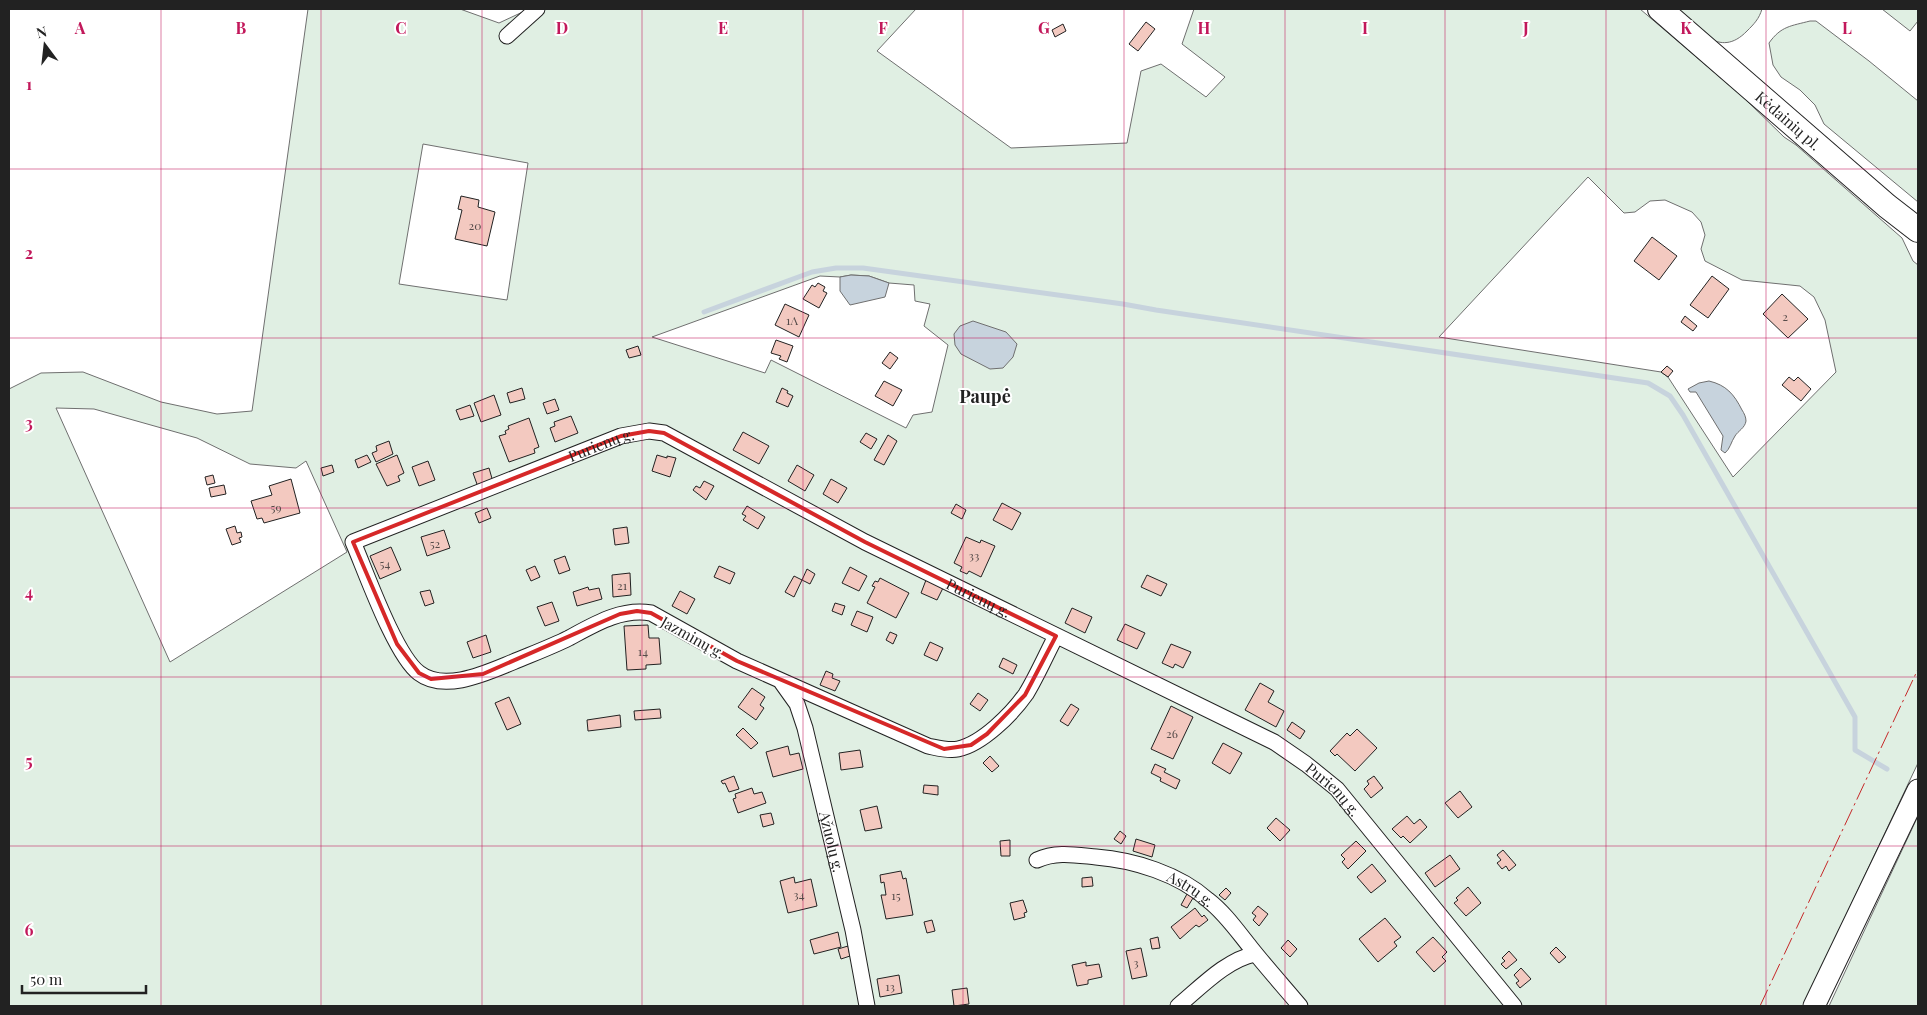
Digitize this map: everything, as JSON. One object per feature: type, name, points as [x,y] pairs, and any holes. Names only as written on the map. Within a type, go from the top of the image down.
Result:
[{"type":"main road","name":"Kėdainių pl.","points":[[1660,9],[1887,206],[1918,230]]},
{"type":"main road","points":[[1814,1006],[1918,790]]},
{"type":"street","points":[[507,36],[537,9]]},
{"type":"street","name":"Purienų g.","points":[[353,542],[621,436],[649,431],[664,434],[865,542],[1274,742],[1337,789],[1514,1006]]},
{"type":"street","name":"Jazminų g.","points":[[353,542],[397,644],[419,673],[431,679],[442,681],[483,674],[553,647],[620,614],[637,611],[651,613],[736,661],[781,682],[928,746],[944,750],[971,745],[987,734],[1020,701],[1056,636]]},
{"type":"street","name":"Ąžuolų g.","points":[[781,682],[797,704],[805,728],[853,930],[867,1006]]},
{"type":"street","name":"Astrų g.","points":[[1037,860],[1047,855],[1059,854],[1118,859],[1140,864],[1194,889],[1209,900],[1226,917],[1300,1006]]},
{"type":"street","points":[[1178,1006],[1223,969],[1248,955],[1255,954]]},
{"type":"highlighted area","points":[[649,431],[664,433],[865,542],[1056,636],[1025,695],[987,734],[971,745],[944,749],[737,661],[651,613],[637,611],[620,614],[483,674],[431,679],[419,673],[397,644],[353,542],[621,436]]},
{"type":"green space","points":[[308,9],[460,9],[499,23],[529,9],[916,9],[877,51],[1011,148],[1127,143],[1141,71],[1161,64],[1206,97],[1225,77],[1182,44],[1194,9],[1640,9],[1742,96],[1784,137],[1796,145],[1902,238],[1913,261],[1918,265],[1918,763],[1803,1006],[9,1006],[9,389],[41,373],[83,372],[161,402],[217,414],[252,411]],"holes":[[[423,144],[528,163],[507,300],[399,284]],[[1588,177],[1624,213],[1635,212],[1650,201],[1665,200],[1692,212],[1701,222],[1705,235],[1701,249],[1705,261],[1742,280],[1800,286],[1814,297],[1825,320],[1836,372],[1733,477],[1668,377],[1661,372],[1439,337]],[[851,275],[869,276],[889,283],[914,285],[915,301],[930,304],[924,326],[948,345],[932,412],[913,415],[906,428],[771,360],[765,373],[652,337],[820,276],[840,277]],[[56,408],[94,409],[197,438],[250,464],[296,468],[306,461],[347,552],[170,662]]]},
{"type":"green space","points":[[1675,9],[1762,9],[1756,21],[1737,39],[1718,42],[1700,32]]},
{"type":"green space","points":[[1882,9],[1918,9],[1918,21],[1910,31]]},
{"type":"green space","points":[[1810,21],[1816,21],[1918,101],[1918,202],[1824,124],[1815,105],[1800,90],[1781,77],[1773,65],[1769,43],[1773,37],[1782,30]]},
{"type":"green space","points":[[1918,816],[1918,1006],[1829,1006]]},
{"type":"shaded area","points":[[851,275],[869,276],[889,283],[885,297],[850,305],[840,291],[840,277]]},
{"type":"shaded area","points":[[973,321],[1006,332],[1017,344],[1013,357],[1003,368],[990,369],[961,354],[955,345],[954,334],[960,326]]},
{"type":"shaded area","points":[[1709,381],[1729,391],[1736,399],[1746,418],[1744,426],[1735,436],[1725,453],[1721,450],[1723,436],[1696,392],[1690,392],[1688,389],[1699,383]]},
{"type":"building","points":[[1146,22],[1155,29],[1138,51],[1129,44]]},
{"type":"building","points":[[1063,24],[1066,31],[1055,37],[1052,30]]},
{"type":"building","points":[[461,196],[479,200],[478,207],[495,212],[487,246],[455,239],[462,210],[458,209]]},
{"type":"building","points":[[1652,237],[1677,256],[1659,280],[1634,261]]},
{"type":"building","points":[[1712,276],[1729,289],[1708,318],[1690,305]]},
{"type":"building","points":[[818,283],[825,287],[823,291],[827,293],[819,308],[803,299],[812,285],[815,287]]},
{"type":"building","points":[[1782,294],[1808,319],[1788,338],[1763,314]]},
{"type":"building","points":[[785,304],[809,315],[799,337],[775,325]]},
{"type":"building","points":[[1685,316],[1697,326],[1693,331],[1681,322]]},
{"type":"building","points":[[776,340],[793,346],[787,362],[779,359],[781,356],[771,353]]},
{"type":"building","points":[[638,346],[641,355],[629,358],[626,350]]},
{"type":"building","points":[[890,352],[898,358],[890,369],[882,363]]},
{"type":"building","points":[[1667,366],[1673,371],[1668,377],[1661,372]]},
{"type":"building","points":[[1789,377],[1794,381],[1798,377],[1811,389],[1801,401],[1782,385]]},
{"type":"building","points":[[884,381],[902,390],[893,406],[875,396]]},
{"type":"building","points":[[522,388],[525,399],[510,403],[507,393]]},
{"type":"building","points":[[782,388],[793,396],[788,407],[776,402]]},
{"type":"building","points":[[494,395],[501,415],[481,422],[474,403]]},
{"type":"building","points":[[555,399],[559,410],[547,414],[543,403]]},
{"type":"building","points":[[470,405],[474,416],[460,420],[456,410]]},
{"type":"building","points":[[571,416],[578,433],[555,442],[550,428],[555,426],[554,422]]},
{"type":"building","points":[[529,418],[539,447],[534,449],[535,453],[509,462],[499,436],[506,434],[505,431],[509,429],[508,426]]},
{"type":"building","points":[[743,432],[769,446],[759,464],[733,450]]},
{"type":"building","points":[[866,433],[877,439],[871,449],[860,442]]},
{"type":"building","points":[[888,435],[897,441],[884,465],[874,460]]},
{"type":"building","points":[[389,441],[393,454],[376,462],[372,453],[377,451],[376,446]]},
{"type":"building","points":[[367,455],[371,462],[358,468],[355,460]]},
{"type":"building","points":[[397,455],[404,473],[398,476],[400,481],[387,486],[376,464]]},
{"type":"building","points":[[657,455],[676,458],[670,477],[652,471]]},
{"type":"building","points":[[428,461],[435,480],[419,486],[412,467]]},
{"type":"building","points":[[332,465],[334,472],[323,476],[321,468]]},
{"type":"building","points":[[797,465],[814,475],[805,491],[788,481]]},
{"type":"building","points":[[489,468],[493,482],[478,487],[473,473]]},
{"type":"building","points":[[213,475],[215,483],[207,485],[205,477]]},
{"type":"building","points":[[291,479],[300,513],[264,523],[262,518],[257,519],[251,501],[272,495],[269,486]]},
{"type":"building","points":[[831,479],[847,488],[838,503],[823,494]]},
{"type":"building","points":[[704,481],[714,486],[706,500],[693,490],[696,486],[700,488]]},
{"type":"building","points":[[224,485],[226,494],[211,497],[209,488]]},
{"type":"building","points":[[1002,503],[1021,513],[1012,530],[993,520]]},
{"type":"building","points":[[956,504],[966,510],[962,519],[951,513]]},
{"type":"building","points":[[747,506],[765,517],[758,529],[743,520],[746,516],[742,514]]},
{"type":"building","points":[[487,508],[491,518],[479,523],[475,513]]},
{"type":"building","points":[[235,526],[237,533],[241,532],[242,537],[239,538],[241,542],[232,545],[226,529]]},
{"type":"building","points":[[627,527],[629,543],[615,545],[613,529]]},
{"type":"building","points":[[444,530],[450,548],[427,556],[421,537]]},
{"type":"building","points":[[966,537],[980,543],[981,540],[995,546],[981,577],[969,571],[967,574],[960,571],[962,567],[954,563]]},
{"type":"building","points":[[391,547],[401,570],[380,579],[370,556]]},
{"type":"building","points":[[565,556],[570,570],[559,574],[554,560]]},
{"type":"building","points":[[535,566],[540,577],[531,581],[526,570]]},
{"type":"building","points":[[719,566],[735,573],[730,584],[714,577]]},
{"type":"building","points":[[850,567],[867,576],[859,591],[842,583]]},
{"type":"building","points":[[807,569],[815,574],[810,584],[802,580]]},
{"type":"building","points":[[630,573],[631,595],[613,597],[612,575]]},
{"type":"building","points":[[1147,575],[1167,584],[1161,596],[1141,587]]},
{"type":"building","points":[[794,576],[802,580],[794,597],[785,592]]},
{"type":"building","points":[[880,578],[909,593],[896,618],[867,603],[875,587],[872,586]]},
{"type":"building","points":[[926,580],[943,588],[937,600],[921,593]]},
{"type":"building","points":[[588,587],[589,590],[599,588],[602,599],[577,606],[573,592]]},
{"type":"building","points":[[430,590],[434,603],[425,606],[420,592]]},
{"type":"building","points":[[680,591],[695,599],[687,614],[672,606]]},
{"type":"building","points":[[552,602],[559,621],[545,626],[537,607]]},
{"type":"building","points":[[835,603],[845,606],[842,615],[832,611]]},
{"type":"building","points":[[1072,608],[1092,617],[1085,633],[1065,623]]},
{"type":"building","points":[[857,611],[873,617],[867,632],[851,625]]},
{"type":"building","points":[[1125,624],[1145,633],[1137,649],[1117,640]]},
{"type":"building","points":[[648,625],[649,638],[659,638],[661,664],[646,665],[646,669],[627,670],[624,626]]},
{"type":"building","points":[[890,632],[897,635],[893,644],[886,640]]},
{"type":"building","points":[[486,635],[491,652],[473,658],[467,642]]},
{"type":"building","points":[[930,642],[943,648],[937,661],[924,655]]},
{"type":"building","points":[[1171,644],[1191,652],[1183,668],[1175,664],[1173,668],[1162,663]]},
{"type":"building","points":[[1003,658],[1017,665],[1013,674],[999,667]]},
{"type":"building","points":[[826,671],[833,674],[832,678],[840,681],[835,691],[820,685]]},
{"type":"building","points":[[1260,683],[1274,691],[1268,702],[1284,711],[1276,727],[1245,710]]},
{"type":"building","points":[[752,688],[765,697],[760,705],[764,708],[756,720],[738,707]]},
{"type":"building","points":[[978,693],[988,700],[980,711],[970,704]]},
{"type":"building","points":[[509,697],[521,724],[507,730],[495,703]]},
{"type":"building","points":[[1071,704],[1079,709],[1068,726],[1060,721]]},
{"type":"building","points":[[1171,706],[1193,717],[1173,759],[1151,749]]},
{"type":"building","points":[[660,709],[661,718],[635,720],[634,711]]},
{"type":"building","points":[[620,715],[621,727],[588,731],[587,720]]},
{"type":"building","points":[[1292,722],[1305,731],[1300,739],[1287,730]]},
{"type":"building","points":[[743,728],[758,743],[751,749],[736,735]]},
{"type":"building","points":[[1357,729],[1377,748],[1355,771],[1337,754],[1335,756],[1330,751],[1347,733],[1350,736]]},
{"type":"building","points":[[1223,743],[1242,753],[1230,774],[1212,763]]},
{"type":"building","points":[[788,746],[790,755],[799,753],[803,769],[773,777],[766,752]]},
{"type":"building","points":[[860,750],[863,767],[841,770],[839,753]]},
{"type":"building","points":[[990,756],[999,766],[992,772],[983,763]]},
{"type":"building","points":[[1155,764],[1166,769],[1164,772],[1180,780],[1176,789],[1160,781],[1161,778],[1151,773]]},
{"type":"building","points":[[734,776],[739,789],[729,792],[725,783],[723,784],[721,781]]},
{"type":"building","points":[[1374,776],[1383,788],[1371,798],[1364,789],[1369,784],[1367,781]]},
{"type":"building","points":[[924,785],[938,786],[938,795],[923,793]]},
{"type":"building","points":[[752,788],[754,794],[762,792],[766,803],[738,813],[733,799],[736,798],[735,794]]},
{"type":"building","points":[[1460,791],[1472,807],[1458,818],[1445,803]]},
{"type":"building","points":[[877,806],[882,828],[865,831],[860,810]]},
{"type":"building","points":[[771,813],[774,824],[763,827],[760,815]]},
{"type":"building","points":[[1407,816],[1414,824],[1420,819],[1427,827],[1410,843],[1403,836],[1401,838],[1392,829]]},
{"type":"building","points":[[1276,818],[1290,830],[1280,841],[1267,828]]},
{"type":"building","points":[[1120,831],[1126,836],[1121,844],[1114,839]]},
{"type":"building","points":[[1136,839],[1155,845],[1152,857],[1133,851]]},
{"type":"building","points":[[1010,840],[1010,856],[1001,856],[1000,841]]},
{"type":"building","points":[[1356,841],[1366,851],[1348,869],[1342,862],[1345,859],[1341,855]]},
{"type":"building","points":[[1503,850],[1516,865],[1509,871],[1506,866],[1502,869],[1497,863],[1501,860],[1497,855]]},
{"type":"building","points":[[1450,855],[1460,869],[1435,887],[1425,873]]},
{"type":"building","points":[[1372,864],[1386,881],[1371,893],[1357,877]]},
{"type":"building","points":[[901,871],[903,879],[906,878],[913,915],[886,919],[881,895],[886,895],[884,882],[881,883],[880,875]]},
{"type":"building","points":[[794,877],[795,883],[811,879],[817,906],[788,913],[780,881]]},
{"type":"building","points":[[1092,877],[1093,886],[1082,887],[1082,878]]},
{"type":"building","points":[[1468,887],[1481,903],[1466,916],[1454,903],[1458,900],[1456,898]]},
{"type":"building","points":[[1226,888],[1231,893],[1225,900],[1219,895]]},
{"type":"building","points":[[1187,894],[1193,898],[1187,908],[1181,905]]},
{"type":"building","points":[[1023,900],[1027,912],[1024,913],[1025,917],[1014,920],[1010,903]]},
{"type":"building","points":[[1258,906],[1268,914],[1259,926],[1253,920],[1256,916],[1252,913]]},
{"type":"building","points":[[1195,908],[1202,917],[1204,915],[1208,920],[1199,927],[1196,925],[1180,939],[1171,927]]},
{"type":"building","points":[[1385,918],[1401,937],[1394,942],[1397,946],[1378,962],[1359,939]]},
{"type":"building","points":[[932,920],[935,931],[927,933],[924,922]]},
{"type":"building","points":[[838,932],[841,947],[814,954],[810,940]]},
{"type":"building","points":[[1158,937],[1160,948],[1152,949],[1150,939]]},
{"type":"building","points":[[1433,937],[1447,952],[1442,957],[1446,961],[1434,972],[1416,952]]},
{"type":"building","points":[[1288,940],[1297,949],[1290,957],[1281,948]]},
{"type":"building","points":[[848,946],[850,956],[841,959],[838,949]]},
{"type":"building","points":[[1556,947],[1566,957],[1559,963],[1550,953]]},
{"type":"building","points":[[1141,948],[1147,976],[1132,979],[1126,951]]},
{"type":"building","points":[[1509,951],[1517,960],[1506,969],[1501,964],[1505,961],[1502,958]]},
{"type":"building","points":[[1086,962],[1086,966],[1099,964],[1102,977],[1088,980],[1088,984],[1077,986],[1072,965]]},
{"type":"building","points":[[1521,968],[1531,979],[1520,988],[1516,983],[1519,981],[1514,975]]},
{"type":"building","points":[[899,975],[902,993],[880,997],[877,979]]},
{"type":"building","points":[[967,988],[969,1004],[954,1006],[952,990]]},
{"type":"waterway","points":[[704,312],[812,272],[836,268],[863,268],[1123,304],[1648,383],[1670,396],[1683,415],[1855,717],[1855,750],[1887,769]]},
{"type":"power","points":[[1760,1006],[1918,669]]},
{"type":"district","name":"Paupė","points":[[985,396]]}]
